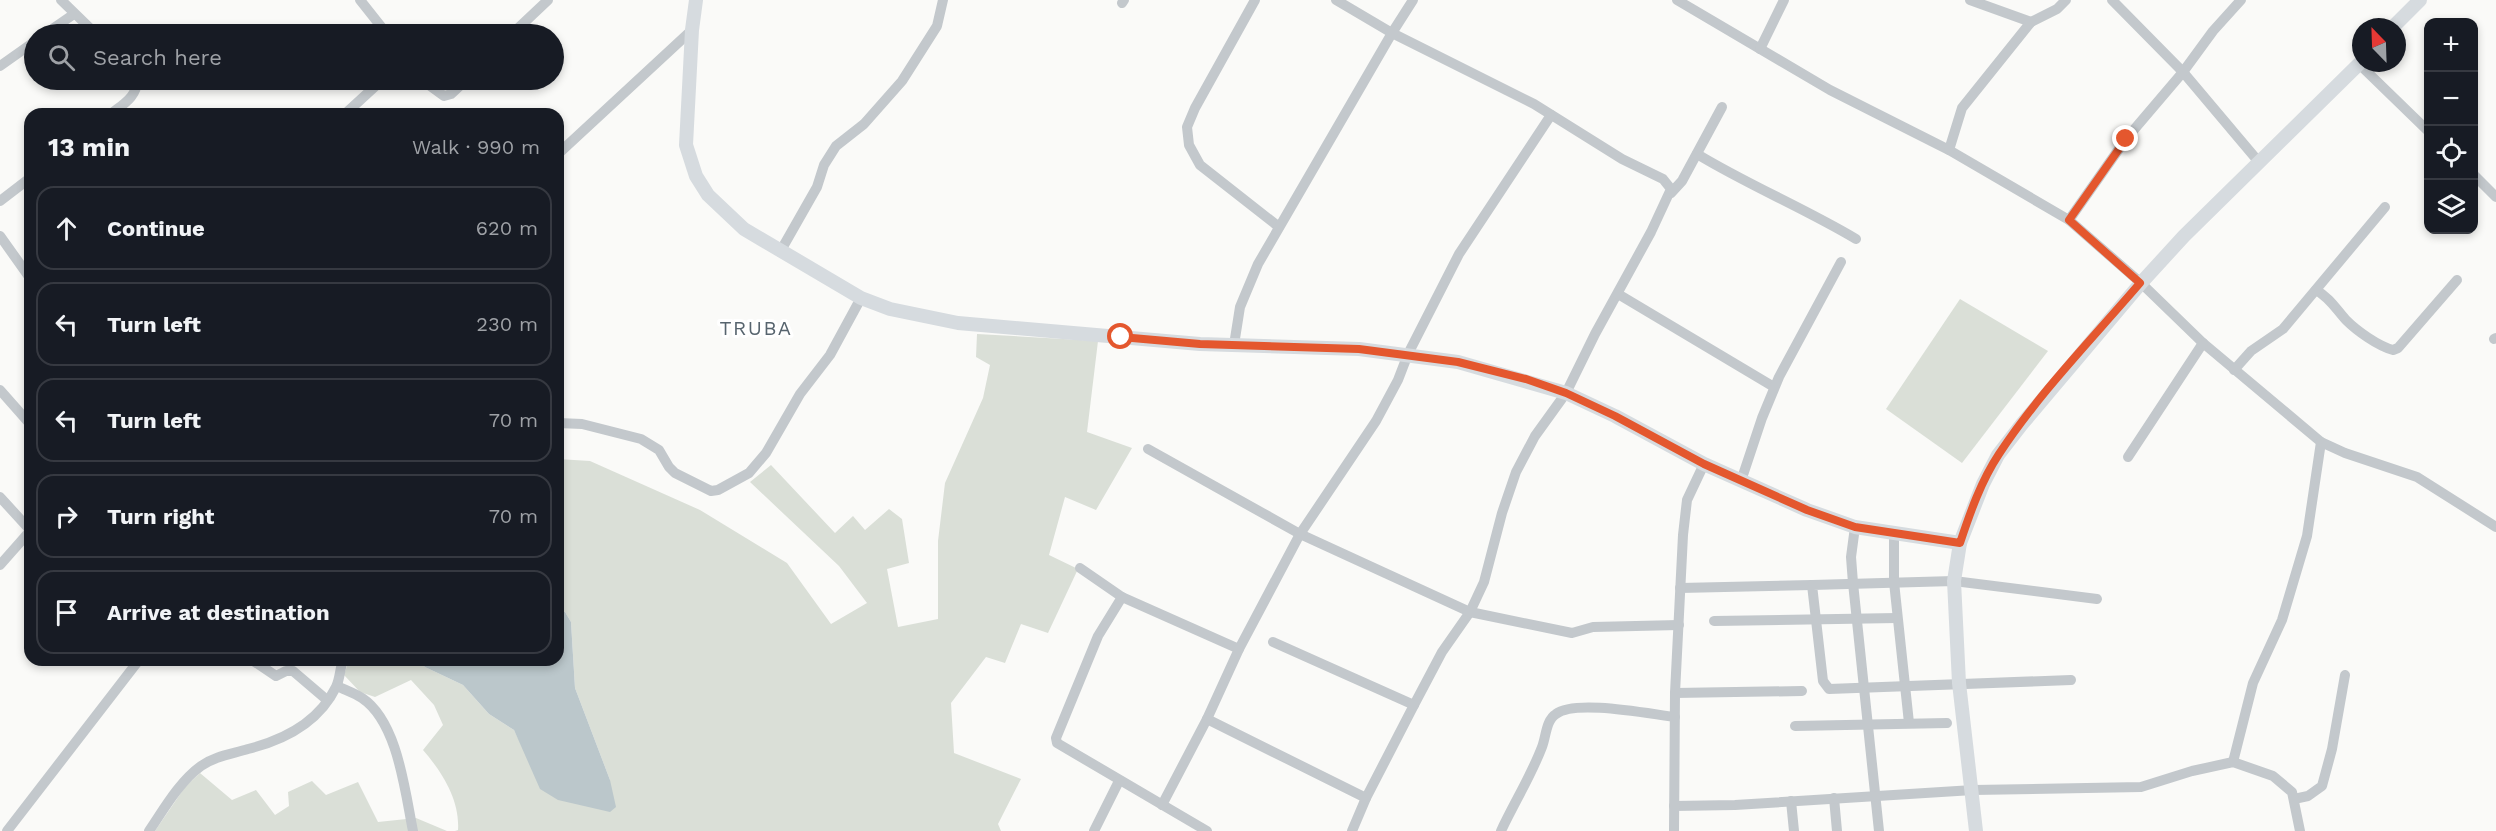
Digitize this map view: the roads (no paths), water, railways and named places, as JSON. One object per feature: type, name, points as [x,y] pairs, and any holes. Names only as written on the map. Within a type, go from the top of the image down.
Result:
[{"type":"street","points":[[61,0],[85,24]]},
{"type":"street","points":[[523,24],[548,0]]},
{"type":"street","points":[[696,0],[686,136],[690,162],[708,195],[744,229],[861,298],[900,312],[958,324],[1234,345],[1313,346],[1408,354],[1458,362],[1526,379],[1566,393],[1615,416],[1704,464],[1807,510],[1855,527],[1894,535],[1960,543]]},
{"type":"street","points":[[780,252],[817,187],[824,165],[836,146],[864,124],[902,81],[937,26],[943,0]]},
{"type":"street","points":[[1255,0],[1195,108],[1187,127],[1190,146],[1200,165],[1279,227]]},
{"type":"street","points":[[1336,0],[1392,33],[1551,115],[1622,159],[1663,179],[1670,186],[1671,193]]},
{"type":"street","points":[[1234,345],[1240,307],[1258,264],[1413,0]]},
{"type":"street","points":[[1677,0],[1830,90],[1949,150],[2069,220],[2203,343],[2321,442],[2345,453],[2417,477],[2496,527]]},
{"type":"street","points":[[1760,49],[1784,0]]},
{"type":"street","points":[[1970,0],[2031,22]]},
{"type":"street","points":[[1949,150],[1962,108],[2031,22],[2057,9],[2066,0]]},
{"type":"street","points":[[2112,0],[2183,72],[2258,161]]},
{"type":"street","points":[[2069,220],[2126,139],[2183,72],[2213,31],[2241,0]]},
{"type":"street","points":[[2402,18],[2420,0]]},
{"type":"street","points":[[363,1],[380,24]]},
{"type":"street","points":[[60,24],[74,14]]},
{"type":"street","points":[[564,148],[692,30]]},
{"type":"street","points":[[0,66],[24,49]]},
{"type":"street","points":[[1976,831],[1959,683],[1953,581],[1968,516],[1998,455],[2052,385],[2140,283],[2258,161],[2352,71]]},
{"type":"street","points":[[2369,72],[2424,127]]},
{"type":"street","points":[[119,108],[134,96],[135,90]]},
{"type":"street","points":[[352,108],[371,90]]},
{"type":"street","points":[[435,90],[444,96],[455,90]]},
{"type":"street","points":[[1352,831],[1366,798],[1442,652],[1470,612],[1484,582],[1502,513],[1516,472],[1535,436],[1566,393],[1671,193],[1682,181],[1722,107]]},
{"type":"street","points":[[1162,805],[1207,719],[1239,649],[1300,534],[1376,421],[1459,254],[1551,115]]},
{"type":"street","points":[[1696,154],[1737,178],[1820,218],[1856,240]]},
{"type":"street","points":[[2478,179],[2496,197]]},
{"type":"street","points":[[0,201],[24,183]]},
{"type":"street","points":[[2234,370],[2251,351],[2283,329],[2385,207]]},
{"type":"street","points":[[0,236],[24,270]]},
{"type":"street","points":[[1741,481],[1774,387],[1841,261]]},
{"type":"street","points":[[2316,290],[2325,295],[2346,320],[2362,333],[2393,350],[2398,348],[2457,280]]},
{"type":"street","points":[[1618,294],[1774,387]]},
{"type":"street","points":[[564,423],[591,425],[641,439],[658,450],[675,473],[711,491],[718,490],[749,473],[766,453],[804,387],[830,354],[861,298]]},
{"type":"street","points":[[2128,457],[2203,343]]},
{"type":"street","points":[[0,390],[24,417]]},
{"type":"street","points":[[2233,762],[2253,683],[2282,620],[2307,536],[2321,442]]},
{"type":"street","points":[[1148,448],[1300,534],[1470,612],[1572,633],[1593,627],[1679,625]]},
{"type":"street","points":[[1674,831],[1675,693],[1687,500],[1704,464]]},
{"type":"street","points":[[0,497],[24,524]]},
{"type":"street","points":[[1855,527],[1851,557],[1853,583],[1879,831]]},
{"type":"street","points":[[1894,535],[1894,582],[1909,723]]},
{"type":"street","points":[[0,565],[24,538]]},
{"type":"street","points":[[1080,568],[1122,597],[1239,649]]},
{"type":"street","points":[[1680,588],[1953,581],[2097,599]]},
{"type":"street","points":[[1812,585],[1825,686],[1830,688],[2072,680]]},
{"type":"street","points":[[1122,597],[1098,636],[1056,738],[1057,743],[1207,831]]},
{"type":"street","points":[[1714,621],[1897,618]]},
{"type":"street","points":[[1273,642],[1414,705]]},
{"type":"street","points":[[7,831],[135,666]]},
{"type":"street","points":[[261,666],[276,676],[293,670],[327,700]]},
{"type":"street","points":[[149,831],[189,776],[202,765],[217,756],[270,744],[292,734],[314,716],[337,686],[342,666]]},
{"type":"street","points":[[2294,799],[2308,796],[2322,786],[2332,749],[2345,675]]},
{"type":"street","points":[[337,686],[363,699],[386,726],[400,764],[413,831]]},
{"type":"street","points":[[1675,693],[1802,691]]},
{"type":"street","points":[[1501,831],[1542,748],[1551,718],[1557,712],[1597,707],[1675,717]]},
{"type":"street","points":[[1207,719],[1366,798]]},
{"type":"street","points":[[1795,726],[1947,723]]},
{"type":"street","points":[[1674,806],[1972,790],[2141,787],[2192,771],[2233,762],[2273,776],[2292,792],[2300,831]]},
{"type":"street","points":[[1094,831],[1119,781]]},
{"type":"street","points":[[1834,798],[1837,831]]},
{"type":"street","points":[[1791,801],[1794,831]]},
{"type":"district","name":"TRUBA","points":[[756,328]]}]
